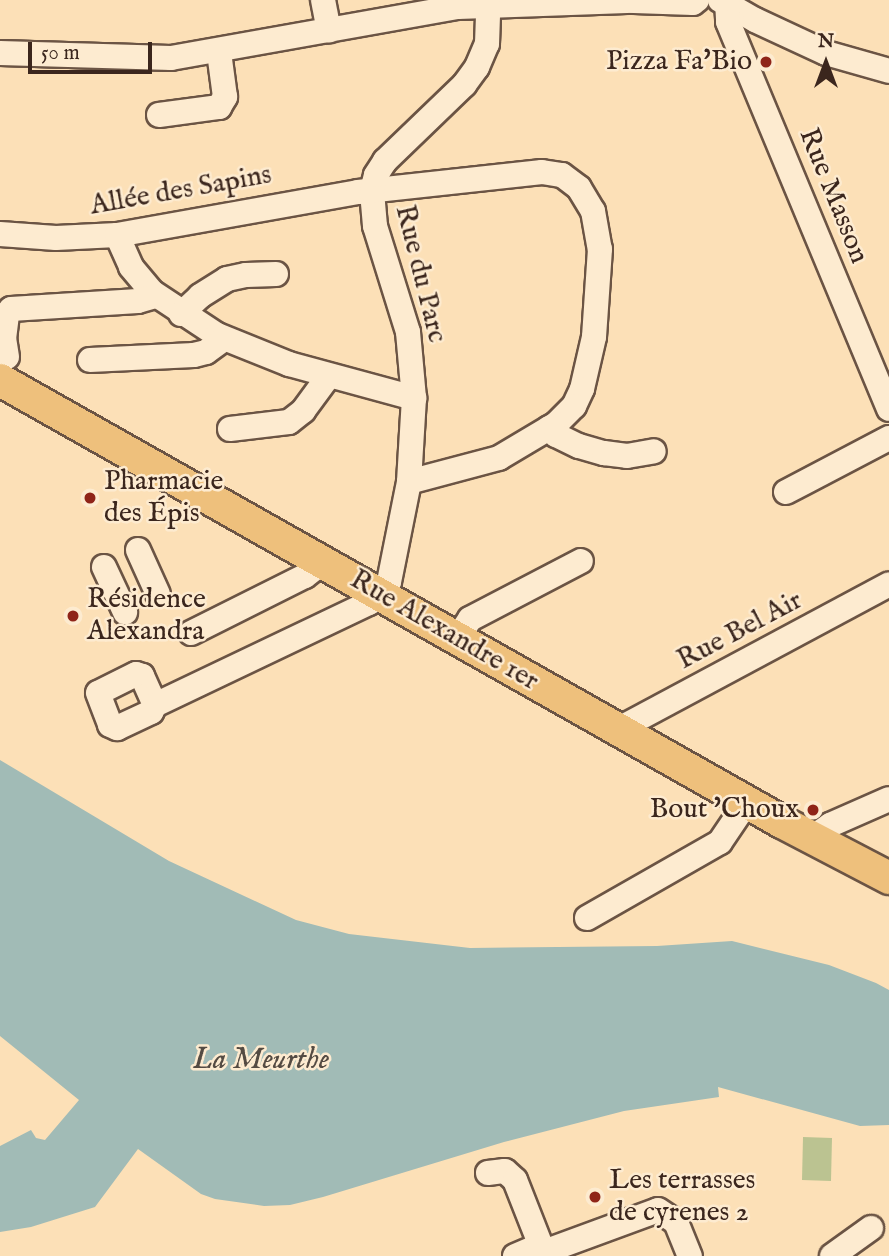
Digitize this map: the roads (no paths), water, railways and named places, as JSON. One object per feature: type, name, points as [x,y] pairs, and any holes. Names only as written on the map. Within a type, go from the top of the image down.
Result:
[{"type":"main road","name":"Rue Alexandre 1er","points":[[4,369],[323,562],[747,802],[889,878]]},
{"type":"street","points":[[323,0],[329,30]]},
{"type":"street","points":[[0,52],[151,59],[219,52],[429,11],[636,0],[693,3],[698,0]]},
{"type":"street","points":[[725,1],[826,53],[889,71]]},
{"type":"street","name":"Rue Masson","points":[[725,1],[729,22],[889,409]]},
{"type":"street","name":"Rue du Parc","points":[[381,595],[394,566],[409,482],[414,398],[411,346],[375,226],[372,191],[376,175],[386,161],[468,81],[477,68],[487,44],[488,6]]},
{"type":"street","points":[[159,115],[219,107],[225,97],[219,52]]},
{"type":"street","name":"Allée des Sapins","points":[[0,234],[56,238],[117,235],[252,209],[372,191],[542,172],[562,175],[579,188],[593,211],[598,228],[597,317],[582,389],[574,406],[549,428],[499,458],[409,482]]},
{"type":"street","points":[[117,235],[131,267],[156,296],[224,339],[328,377],[414,398]]},
{"type":"street","points":[[181,314],[200,296],[227,279],[276,274]]},
{"type":"street","points":[[4,369],[4,339],[7,314],[11,309],[138,301],[156,296]]},
{"type":"street","points":[[90,360],[194,355],[206,352],[224,339]]},
{"type":"street","points":[[230,429],[289,422],[303,411],[328,377]]},
{"type":"street","points":[[549,428],[579,446],[604,453],[627,456],[654,451]]},
{"type":"street","points":[[786,492],[889,438]]},
{"type":"street","points":[[138,550],[158,594]]},
{"type":"street","points":[[457,639],[470,619],[581,561]]},
{"type":"street","points":[[191,633],[305,576],[323,562]]},
{"type":"street","points":[[104,567],[125,612]]},
{"type":"street","name":"Rue Bel Air","points":[[619,729],[889,584]]},
{"type":"street","points":[[155,705],[381,595]]},
{"type":"street","points":[[813,837],[830,825],[889,799]]},
{"type":"street","points":[[587,918],[720,842],[747,802]]},
{"type":"street","points":[[488,1173],[497,1170],[512,1174],[543,1251]]},
{"type":"street","points":[[515,1256],[543,1251],[651,1210],[665,1213],[676,1223],[690,1256]]},
{"type":"street","points":[[832,1256],[871,1228]]},
{"type":"water","name":"La Meurthe","points":[[0,760],[169,861],[296,920],[349,934],[470,948],[657,946],[732,941],[829,965],[876,983],[889,990],[889,1125],[860,1126],[718,1087],[719,1097],[624,1111],[504,1142],[323,1197],[290,1205],[264,1206],[215,1199],[201,1194],[138,1149],[95,1207],[31,1227],[0,1232],[0,1146],[31,1130],[36,1138],[45,1140],[79,1100],[0,1036]]},
{"type":"place","name":"Pizza Fa'Bio","points":[[766,62]]},
{"type":"place","name":"Pharmacie des Épis","points":[[90,498]]},
{"type":"place","name":"Résidence Alexandra","points":[[73,616]]},
{"type":"place","name":"Bout 'Choux","points":[[813,810]]},
{"type":"place","name":"Les terrasses de cyrenes 2","points":[[595,1197]]}]
